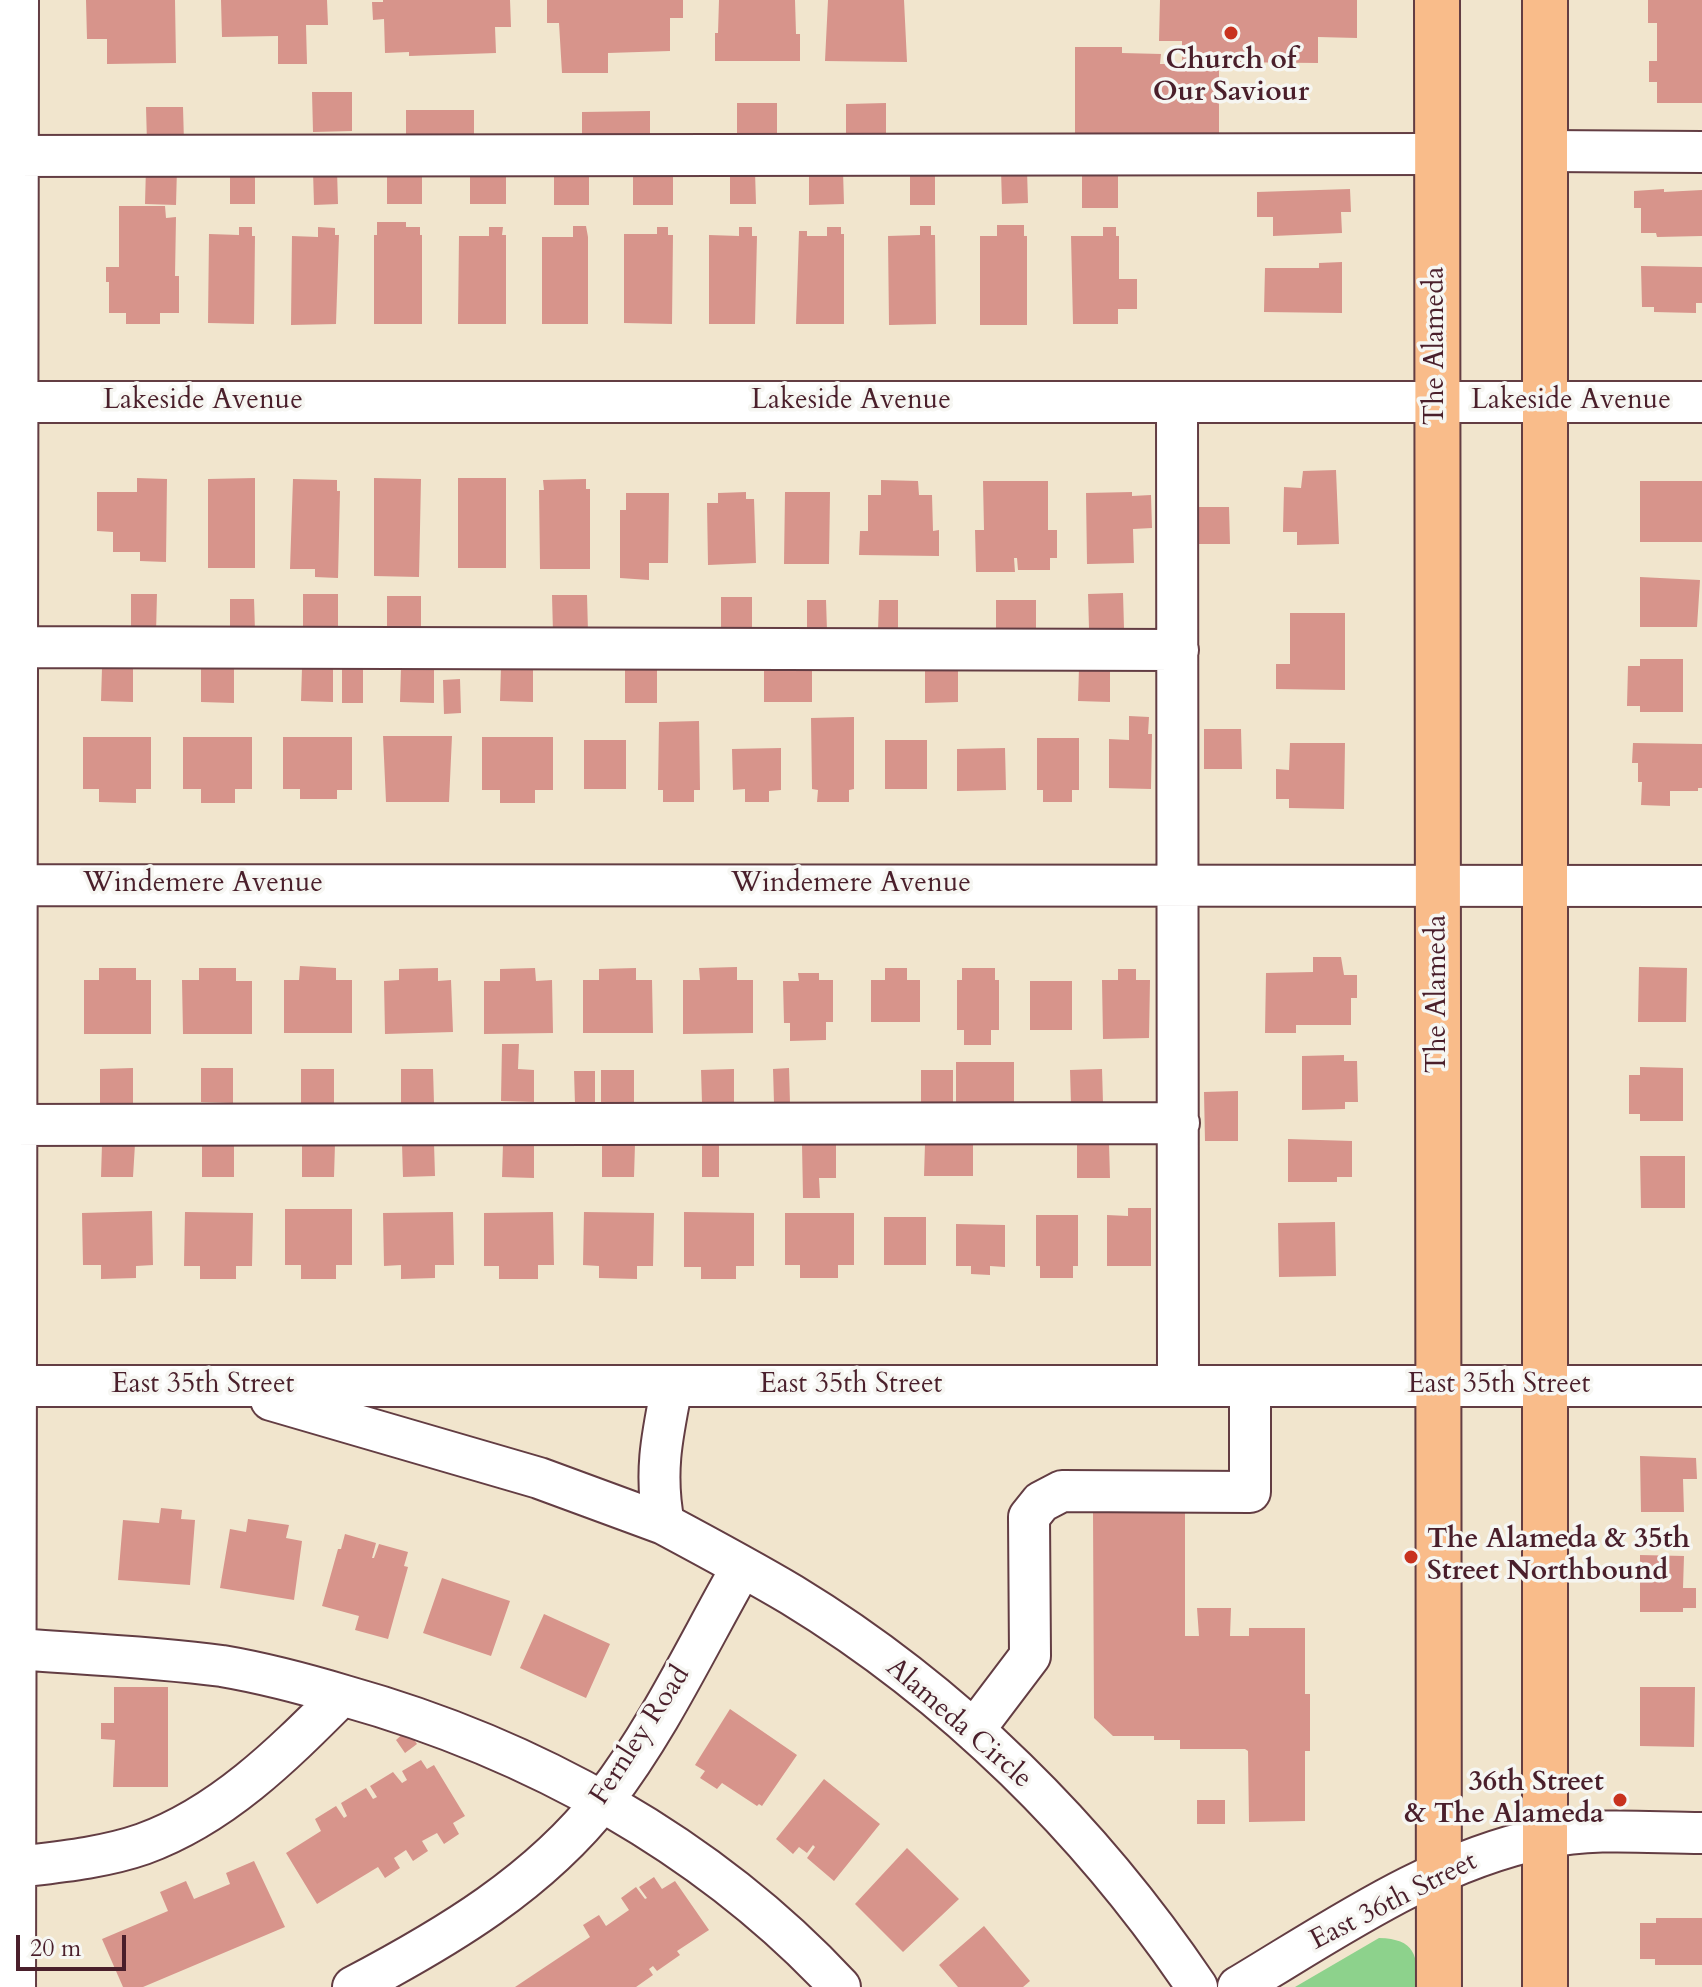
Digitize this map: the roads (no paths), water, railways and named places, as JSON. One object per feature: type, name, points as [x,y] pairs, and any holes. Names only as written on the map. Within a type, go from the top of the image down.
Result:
[{"type":"main road","name":"The Alameda","points":[[1437,0],[1439,1987]]},
{"type":"main road","points":[[1545,0],[1545,1987]]},
{"type":"street","points":[[15,1987],[11,1848],[16,1649],[9,1386],[9,156],[18,0]]},
{"type":"street","points":[[1546,151],[1702,152]]},
{"type":"street","points":[[9,156],[1437,154]]},
{"type":"street","name":"Lakeside Avenue","points":[[9,402],[1702,402]]},
{"type":"street","points":[[1177,402],[1178,1386]]},
{"type":"street","points":[[9,647],[1178,650]]},
{"type":"street","name":"Windemere Avenue","points":[[9,885],[1702,886]]},
{"type":"street","points":[[9,1125],[1179,1123]]},
{"type":"street","name":"East 35th Street","points":[[9,1386],[1702,1386]]},
{"type":"street","name":"Alameda Circle","points":[[221,1386],[539,1478],[664,1524],[793,1596],[919,1685],[974,1730],[1042,1797],[1107,1868],[1197,1987]]},
{"type":"street","points":[[664,1524],[658,1494],[658,1468],[672,1386]]},
{"type":"street","points":[[974,1730],[1030,1656],[1029,1517],[1041,1502],[1062,1491],[1250,1492],[1250,1386]]},
{"type":"street","name":"Fernley Road","points":[[353,1987],[449,1934],[496,1903],[546,1862],[603,1800],[632,1761],[742,1567]]},
{"type":"street","points":[[16,1649],[223,1667],[342,1695],[446,1727],[603,1800],[746,1898],[819,1981]]},
{"type":"street","points":[[11,1848],[87,1857],[142,1844],[184,1826],[222,1802],[284,1754],[342,1695]]},
{"type":"street","name":"East 36th Street","points":[[1238,1987],[1386,1899],[1492,1851],[1545,1837],[1594,1833],[1702,1833]]},
{"type":"place","name":"Church of Our Saviour","points":[[1231,33]]},
{"type":"place","name":"The Alameda & 35th Street Northbound","points":[[1411,1557]]},
{"type":"place","name":"36th Street & The Alameda","points":[[1620,1800]]}]
